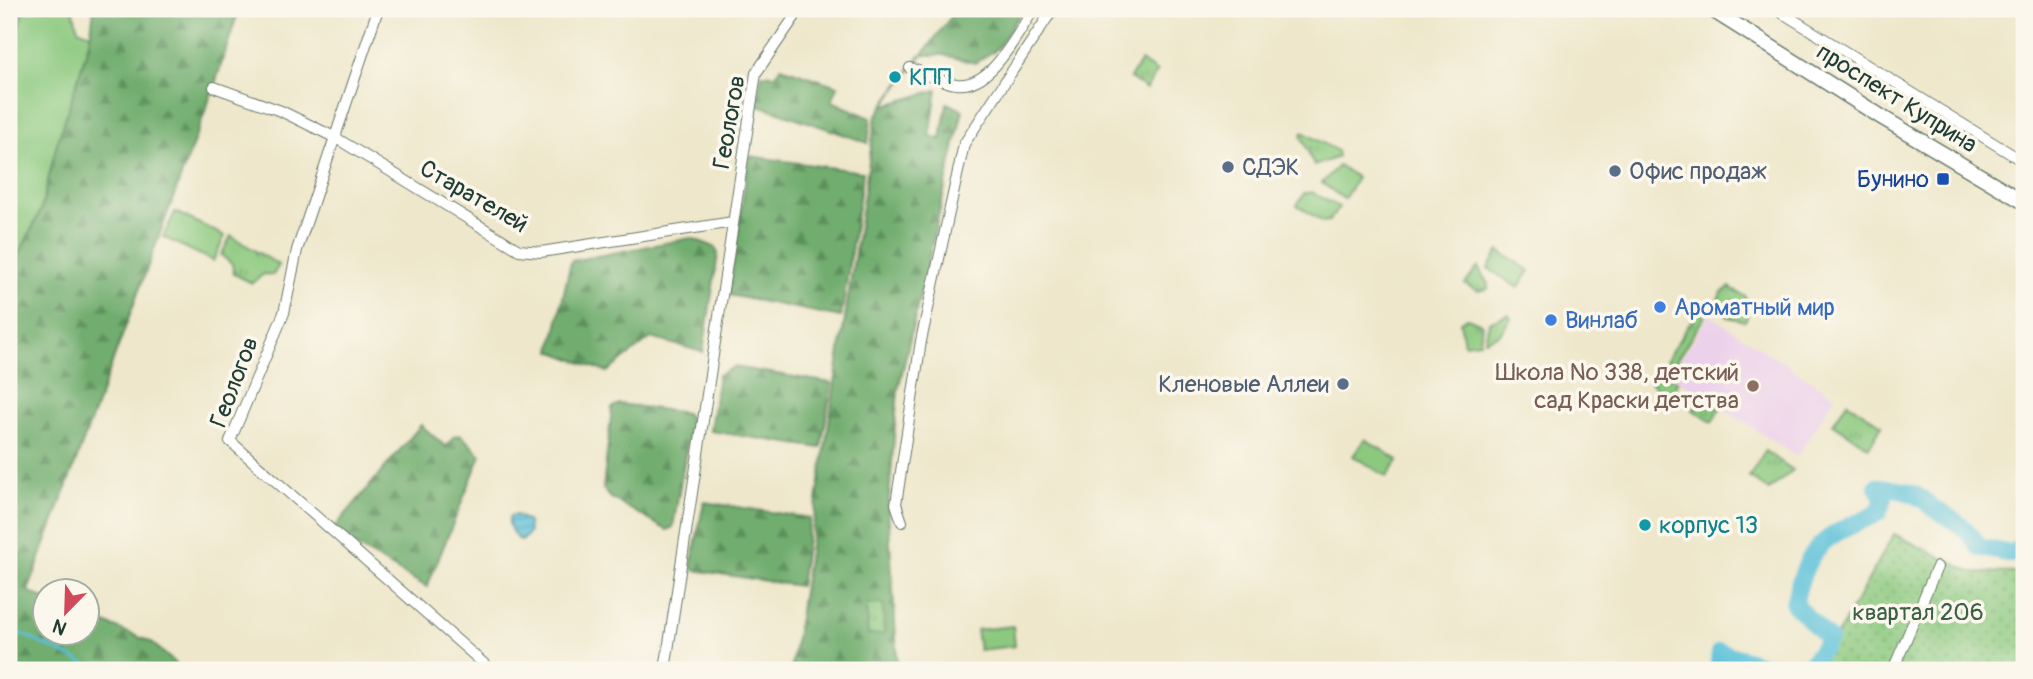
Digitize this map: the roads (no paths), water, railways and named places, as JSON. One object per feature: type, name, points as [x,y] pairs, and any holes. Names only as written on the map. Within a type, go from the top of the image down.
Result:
[{"type":"main road","name":"проспект Куприна","points":[[1711,9],[1883,118],[2024,202]]},
{"type":"street","name":"Геологов","points":[[378,9],[293,262],[284,313],[230,441],[491,670]]},
{"type":"street","name":"Геологов","points":[[665,670],[756,73],[800,9]]},
{"type":"street","points":[[910,68],[944,82],[970,84],[985,75],[1034,9]]},
{"type":"street","points":[[902,522],[896,504],[921,341],[964,144],[1053,9]]},
{"type":"street","points":[[1776,9],[2024,162]]},
{"type":"street","name":"Старателей","points":[[214,87],[281,111],[336,138],[519,250],[541,252],[733,222]]},
{"type":"street","points":[[1893,670],[1937,567]]},
{"type":"water","points":[[517,515],[528,522],[529,533],[522,541],[514,534],[509,523],[510,516]]},
{"type":"waterway","points":[[1718,670],[1720,652],[1766,666],[1809,666],[1829,639],[1794,604],[1805,567],[1812,555],[1831,536],[1878,513],[1884,499],[1877,487],[1915,495],[1953,520],[1979,547],[2011,554],[2024,546]]},
{"type":"waterway","points":[[9,628],[98,670]]},
{"type":"place","name":"КПП","points":[[895,77]]},
{"type":"place","name":"СДЭК","points":[[1228,167]]},
{"type":"place","name":"Офис продаж","points":[[1615,171]]},
{"type":"place","name":"Бунино","points":[[1943,179]]},
{"type":"place","name":"Ароматный мир","points":[[1660,307]]},
{"type":"place","name":"Винлаб","points":[[1551,320]]},
{"type":"place","name":"Кленовые Аллеи","points":[[1343,384]]},
{"type":"place","name":"Школа № 338, детский сад Краски детства","points":[[1753,386]]},
{"type":"place","name":"корпус 13","points":[[1645,525]]},
{"type":"park label","name":"квартал 206","points":[[1918,612]]}]
